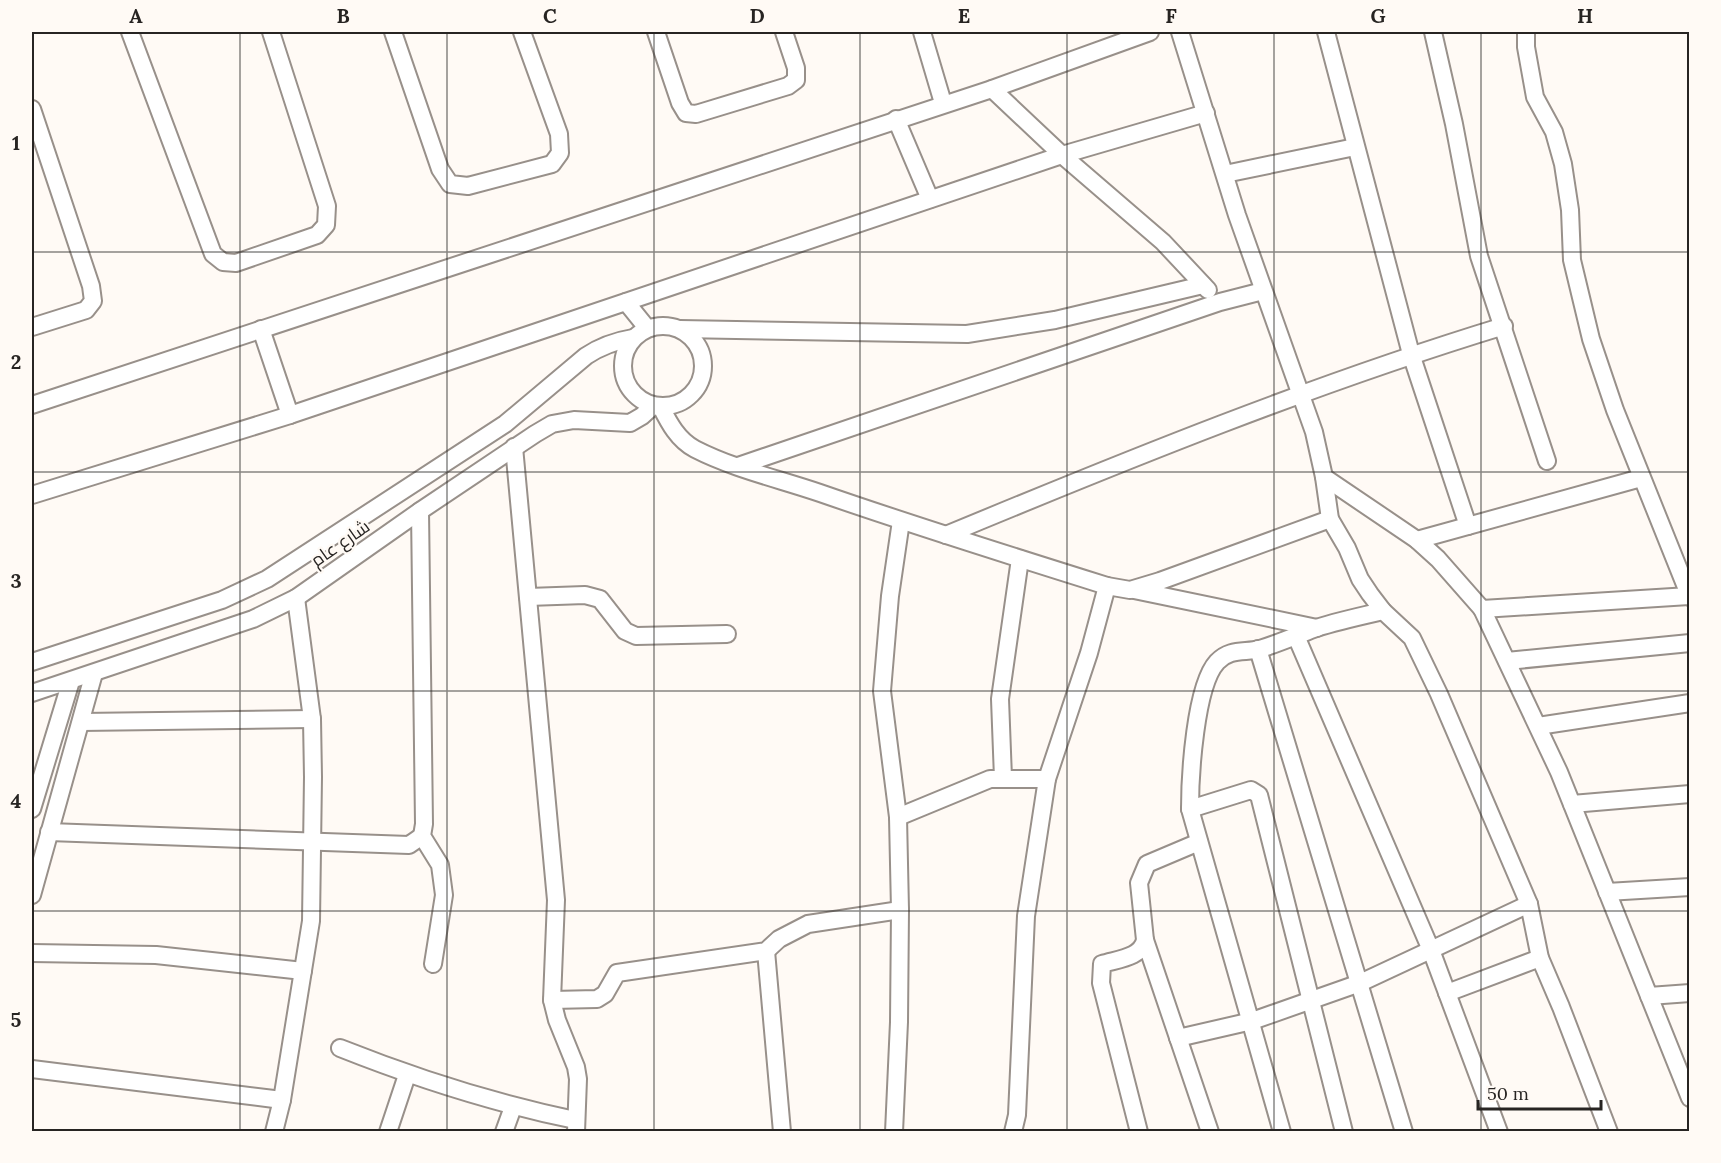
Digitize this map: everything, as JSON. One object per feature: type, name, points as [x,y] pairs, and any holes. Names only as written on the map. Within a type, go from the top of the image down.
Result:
[{"type":"street","points":[[130,32],[213,254],[223,262],[236,263],[317,236],[326,225],[327,206],[271,32]]},
{"type":"street","points":[[393,32],[440,169],[450,184],[468,186],[552,164],[560,153],[559,134],[522,32]]},
{"type":"street","points":[[656,32],[680,103],[686,113],[696,114],[788,86],[796,80],[796,68],[784,32]]},
{"type":"street","points":[[922,32],[943,103]]},
{"type":"street","points":[[32,405],[943,103],[992,89],[1150,32]]},
{"type":"street","points":[[1180,32],[1263,291],[1314,432],[1330,519],[1347,548],[1360,579],[1383,611],[1412,638],[1439,694],[1529,904],[1540,958],[1609,1131]]},
{"type":"street","points":[[1326,32],[1411,354],[1468,526]]},
{"type":"street","points":[[1433,32],[1454,124],[1479,256],[1547,460]]},
{"type":"street","points":[[1482,609],[1689,597],[1641,478],[1591,339],[1572,260],[1570,210],[1563,164],[1554,132],[1535,97],[1526,47],[1526,32]]},
{"type":"street","points":[[992,89],[1062,155],[1163,242],[1220,302]]},
{"type":"street","points":[[32,109],[91,286],[93,301],[86,310],[32,327]]},
{"type":"street","points":[[32,495],[290,415],[1062,155],[1206,113]]},
{"type":"street","points":[[896,119],[930,199]]},
{"type":"street","points":[[1225,174],[1355,147]]},
{"type":"street","points":[[680,329],[693,339],[701,352],[703,368],[699,383],[690,396],[677,404],[657,406],[638,399],[627,386],[622,369],[624,352],[640,333],[664,325],[680,329],[967,334],[1055,320],[1203,285]]},
{"type":"street","points":[[738,466],[1220,302],[1263,291]]},
{"type":"street","points":[[626,302],[640,333]]},
{"type":"street","points":[[946,536],[1302,394],[1411,354],[1504,326]]},
{"type":"street","points":[[261,329],[290,415]]},
{"type":"street","name":"شارع عام","points":[[32,662],[222,600],[267,579],[506,424],[586,356],[608,344],[640,333]]},
{"type":"street","points":[[657,406],[680,437],[694,448],[738,466],[901,522],[1107,586],[1318,628]]},
{"type":"street","name":"شارع عام","points":[[32,693],[254,619],[297,598],[420,511],[552,424],[574,420],[630,423],[657,406]]},
{"type":"street","points":[[340,1048],[407,1075],[576,1126],[578,1079],[576,1067],[557,1020],[552,1000],[556,900],[514,447]]},
{"type":"street","points":[[1324,477],[1417,540],[1482,609],[1538,726],[1572,804],[1689,1095]]},
{"type":"street","points":[[1417,540],[1641,478]]},
{"type":"street","points":[[420,511],[424,824],[422,836],[440,865],[444,895],[433,964]]},
{"type":"street","points":[[1130,590],[1330,519]]},
{"type":"street","points":[[894,1131],[899,1022],[898,817],[882,691],[890,596],[901,522]]},
{"type":"street","points":[[1003,778],[1000,699],[1020,559]]},
{"type":"street","points":[[1013,1131],[1017,1115],[1026,916],[1047,779],[1089,653],[1107,586]]},
{"type":"street","points":[[528,597],[585,595],[600,599],[626,631],[636,636],[727,634]]},
{"type":"street","points":[[274,1131],[282,1100],[311,921],[312,719],[297,598]]},
{"type":"street","points":[[1282,1131],[1190,809],[1190,771],[1205,685],[1217,662],[1232,652],[1258,650],[1318,628],[1383,611]]},
{"type":"street","points":[[177,615],[185,641]]},
{"type":"street","points":[[1296,636],[1431,950],[1499,1131]]},
{"type":"street","points":[[1507,661],[1689,643]]},
{"type":"street","points":[[1258,650],[1404,1131]]},
{"type":"street","points":[[32,895],[94,673]]},
{"type":"street","points":[[32,809],[71,681]]},
{"type":"street","points":[[1538,726],[1689,703]]},
{"type":"street","points":[[81,722],[312,719]]},
{"type":"street","points":[[898,817],[990,779],[1047,779]]},
{"type":"street","points":[[1190,809],[1251,790],[1258,795],[1344,1131]]},
{"type":"street","points":[[1572,804],[1689,794]]},
{"type":"street","points":[[49,832],[409,845],[422,836]]},
{"type":"street","points":[[1199,842],[1147,864],[1139,883],[1145,940],[1209,1131]]},
{"type":"street","points":[[1607,892],[1689,887]]},
{"type":"street","points":[[1178,1038],[1252,1021],[1360,984],[1529,904]]},
{"type":"street","points":[[552,1000],[597,999],[605,994],[617,973],[766,951],[779,939],[808,924],[900,909]]},
{"type":"street","points":[[1139,1131],[1101,983],[1100,971],[1102,964],[1135,954],[1143,948],[1145,940]]},
{"type":"street","points":[[766,951],[782,1131]]},
{"type":"street","points":[[32,953],[156,955],[303,971]]},
{"type":"street","points":[[1448,993],[1540,958]]},
{"type":"street","points":[[1649,996],[1689,993]]},
{"type":"street","points":[[32,1069],[282,1100]]},
{"type":"street","points":[[388,1131],[407,1075]]},
{"type":"street","points":[[504,1131],[513,1107]]}]
